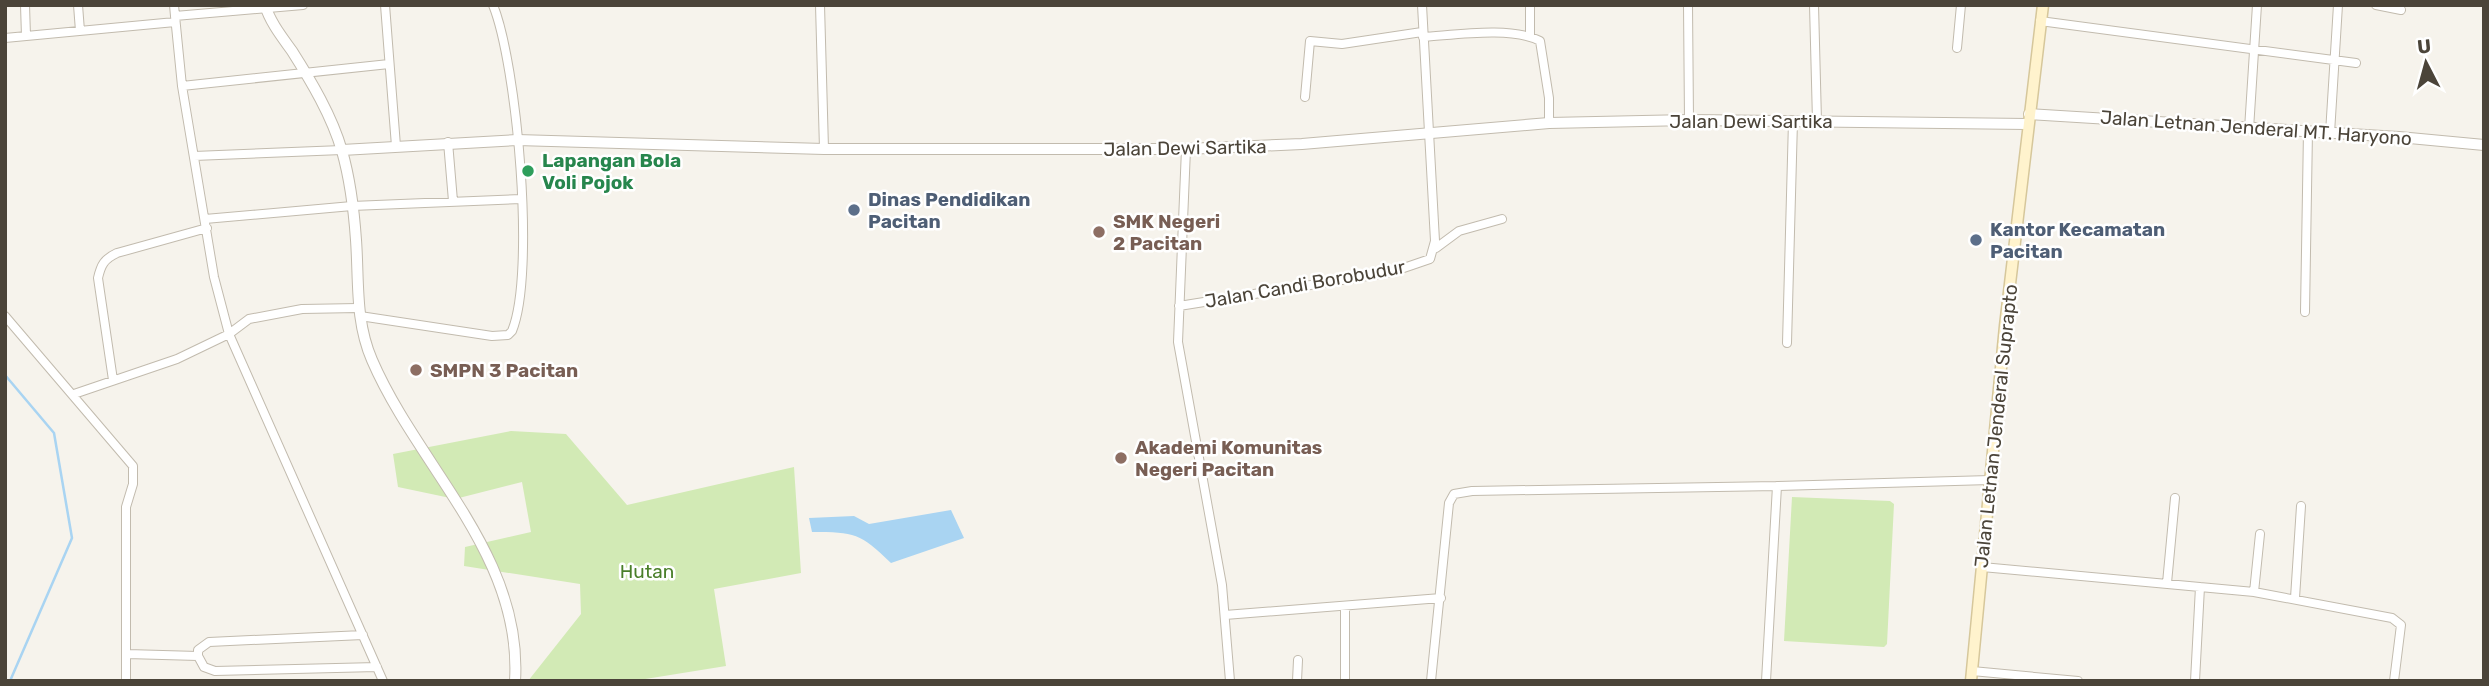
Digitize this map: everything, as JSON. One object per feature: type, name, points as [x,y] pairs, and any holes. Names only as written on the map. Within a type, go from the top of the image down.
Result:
[{"type":"main road","name":"Jalan Letnan Jenderal Suprapto","points":[[1971,676],[2028,119],[2043,5]]},
{"type":"street","points":[[24,5],[26,36]]},
{"type":"street","points":[[78,5],[80,31]]},
{"type":"street","points":[[174,5],[182,86],[214,277],[229,334],[383,681]]},
{"type":"street","points":[[5,38],[265,7],[303,5]]},
{"type":"street","points":[[385,5],[396,146]]},
{"type":"street","points":[[74,394],[177,359],[229,334],[249,319],[302,309],[359,312],[492,336],[508,335],[515,323],[521,280],[520,199],[508,53],[493,5]]},
{"type":"street","points":[[820,5],[824,149]]},
{"type":"street","points":[[1422,5],[1436,248]]},
{"type":"street","points":[[1530,5],[1530,35]]},
{"type":"street","points":[[1688,5],[1689,120]]},
{"type":"street","points":[[1814,5],[1817,121]]},
{"type":"street","points":[[1957,48],[1961,5]]},
{"type":"street","points":[[2249,129],[2252,48],[2257,5]]},
{"type":"street","points":[[2330,132],[2338,5]]},
{"type":"street","points":[[2376,5],[2400,10]]},
{"type":"street","points":[[265,7],[305,73],[342,150],[352,206],[359,312],[371,359],[397,411],[471,522],[491,565],[512,629],[515,681]]},
{"type":"street","points":[[2040,21],[2356,63]]},
{"type":"street","points":[[1305,97],[1310,41],[1342,44],[1422,35],[1530,35],[1541,41],[1544,53],[1549,123]]},
{"type":"street","points":[[182,86],[389,64]]},
{"type":"street","name":"Jalan Dewi Sartika","points":[[342,150],[517,140],[824,149],[1186,149],[1428,135],[1549,123],[2028,119]]},
{"type":"street","name":"Jalan Letnan Jenderal MT. Haryono","points":[[2028,119],[2330,132],[2484,145]]},
{"type":"street","points":[[1787,343],[1793,121]]},
{"type":"street","points":[[2305,312],[2308,131]]},
{"type":"street","points":[[448,142],[453,201]]},
{"type":"street","points":[[1186,149],[1178,342],[1183,381],[1215,541],[1225,614],[1230,681]]},
{"type":"street","points":[[194,156],[342,150]]},
{"type":"street","points":[[205,219],[352,206],[520,199]]},
{"type":"street","name":"Jalan Candi Borobudur","points":[[1179,306],[1392,272],[1430,259],[1436,248],[1459,231],[1502,219]]},
{"type":"street","points":[[113,380],[98,278],[101,266],[107,258],[117,253],[207,228]]},
{"type":"street","points":[[5,316],[133,466],[133,484],[126,507],[127,681]]},
{"type":"street","points":[[1431,681],[1449,503],[1454,494],[1472,491],[1990,480]]},
{"type":"street","points":[[1766,681],[1777,486]]},
{"type":"street","points":[[2167,583],[2175,498]]},
{"type":"street","points":[[2295,598],[2301,506]]},
{"type":"street","points":[[2255,592],[2260,534]]},
{"type":"street","points":[[1982,567],[2255,592],[2398,620],[2401,625],[2394,681]]},
{"type":"street","points":[[2195,681],[2200,587]]},
{"type":"street","points":[[1225,614],[1441,598]]},
{"type":"street","points":[[1345,606],[1345,681]]},
{"type":"street","points":[[363,635],[209,642],[198,650],[198,656],[204,667],[215,671],[377,667]]},
{"type":"street","points":[[127,654],[198,656]]},
{"type":"street","points":[[1297,681],[1298,660]]},
{"type":"street","points":[[1971,676],[2078,681]]},
{"type":"green space","name":"Hutan","points":[[511,431],[566,434],[627,505],[794,467],[801,573],[714,589],[726,666],[633,681],[528,681],[581,614],[580,584],[464,566],[465,547],[531,532],[522,482],[455,499],[398,487],[393,454]]},
{"type":"green space","points":[[1792,497],[1890,501],[1894,504],[1887,644],[1884,647],[1784,641]]},
{"type":"water","points":[[951,510],[964,538],[891,563],[872,545],[856,536],[812,532],[809,518],[854,516],[869,524]]},
{"type":"waterway","points":[[5,375],[54,433],[72,538],[10,681]]},
{"type":"place","name":"Lapangan Bola Voli Pojok","points":[[528,171]]},
{"type":"place","name":"Dinas Pendidikan Pacitan","points":[[854,210]]},
{"type":"place","name":"SMK Negeri 2 Pacitan","points":[[1099,232]]},
{"type":"place","name":"Kantor Kecamatan Pacitan","points":[[1976,240]]},
{"type":"place","name":"SMPN 3 Pacitan","points":[[416,370]]},
{"type":"place","name":"Akademi Komunitas Negeri Pacitan","points":[[1121,458]]}]
